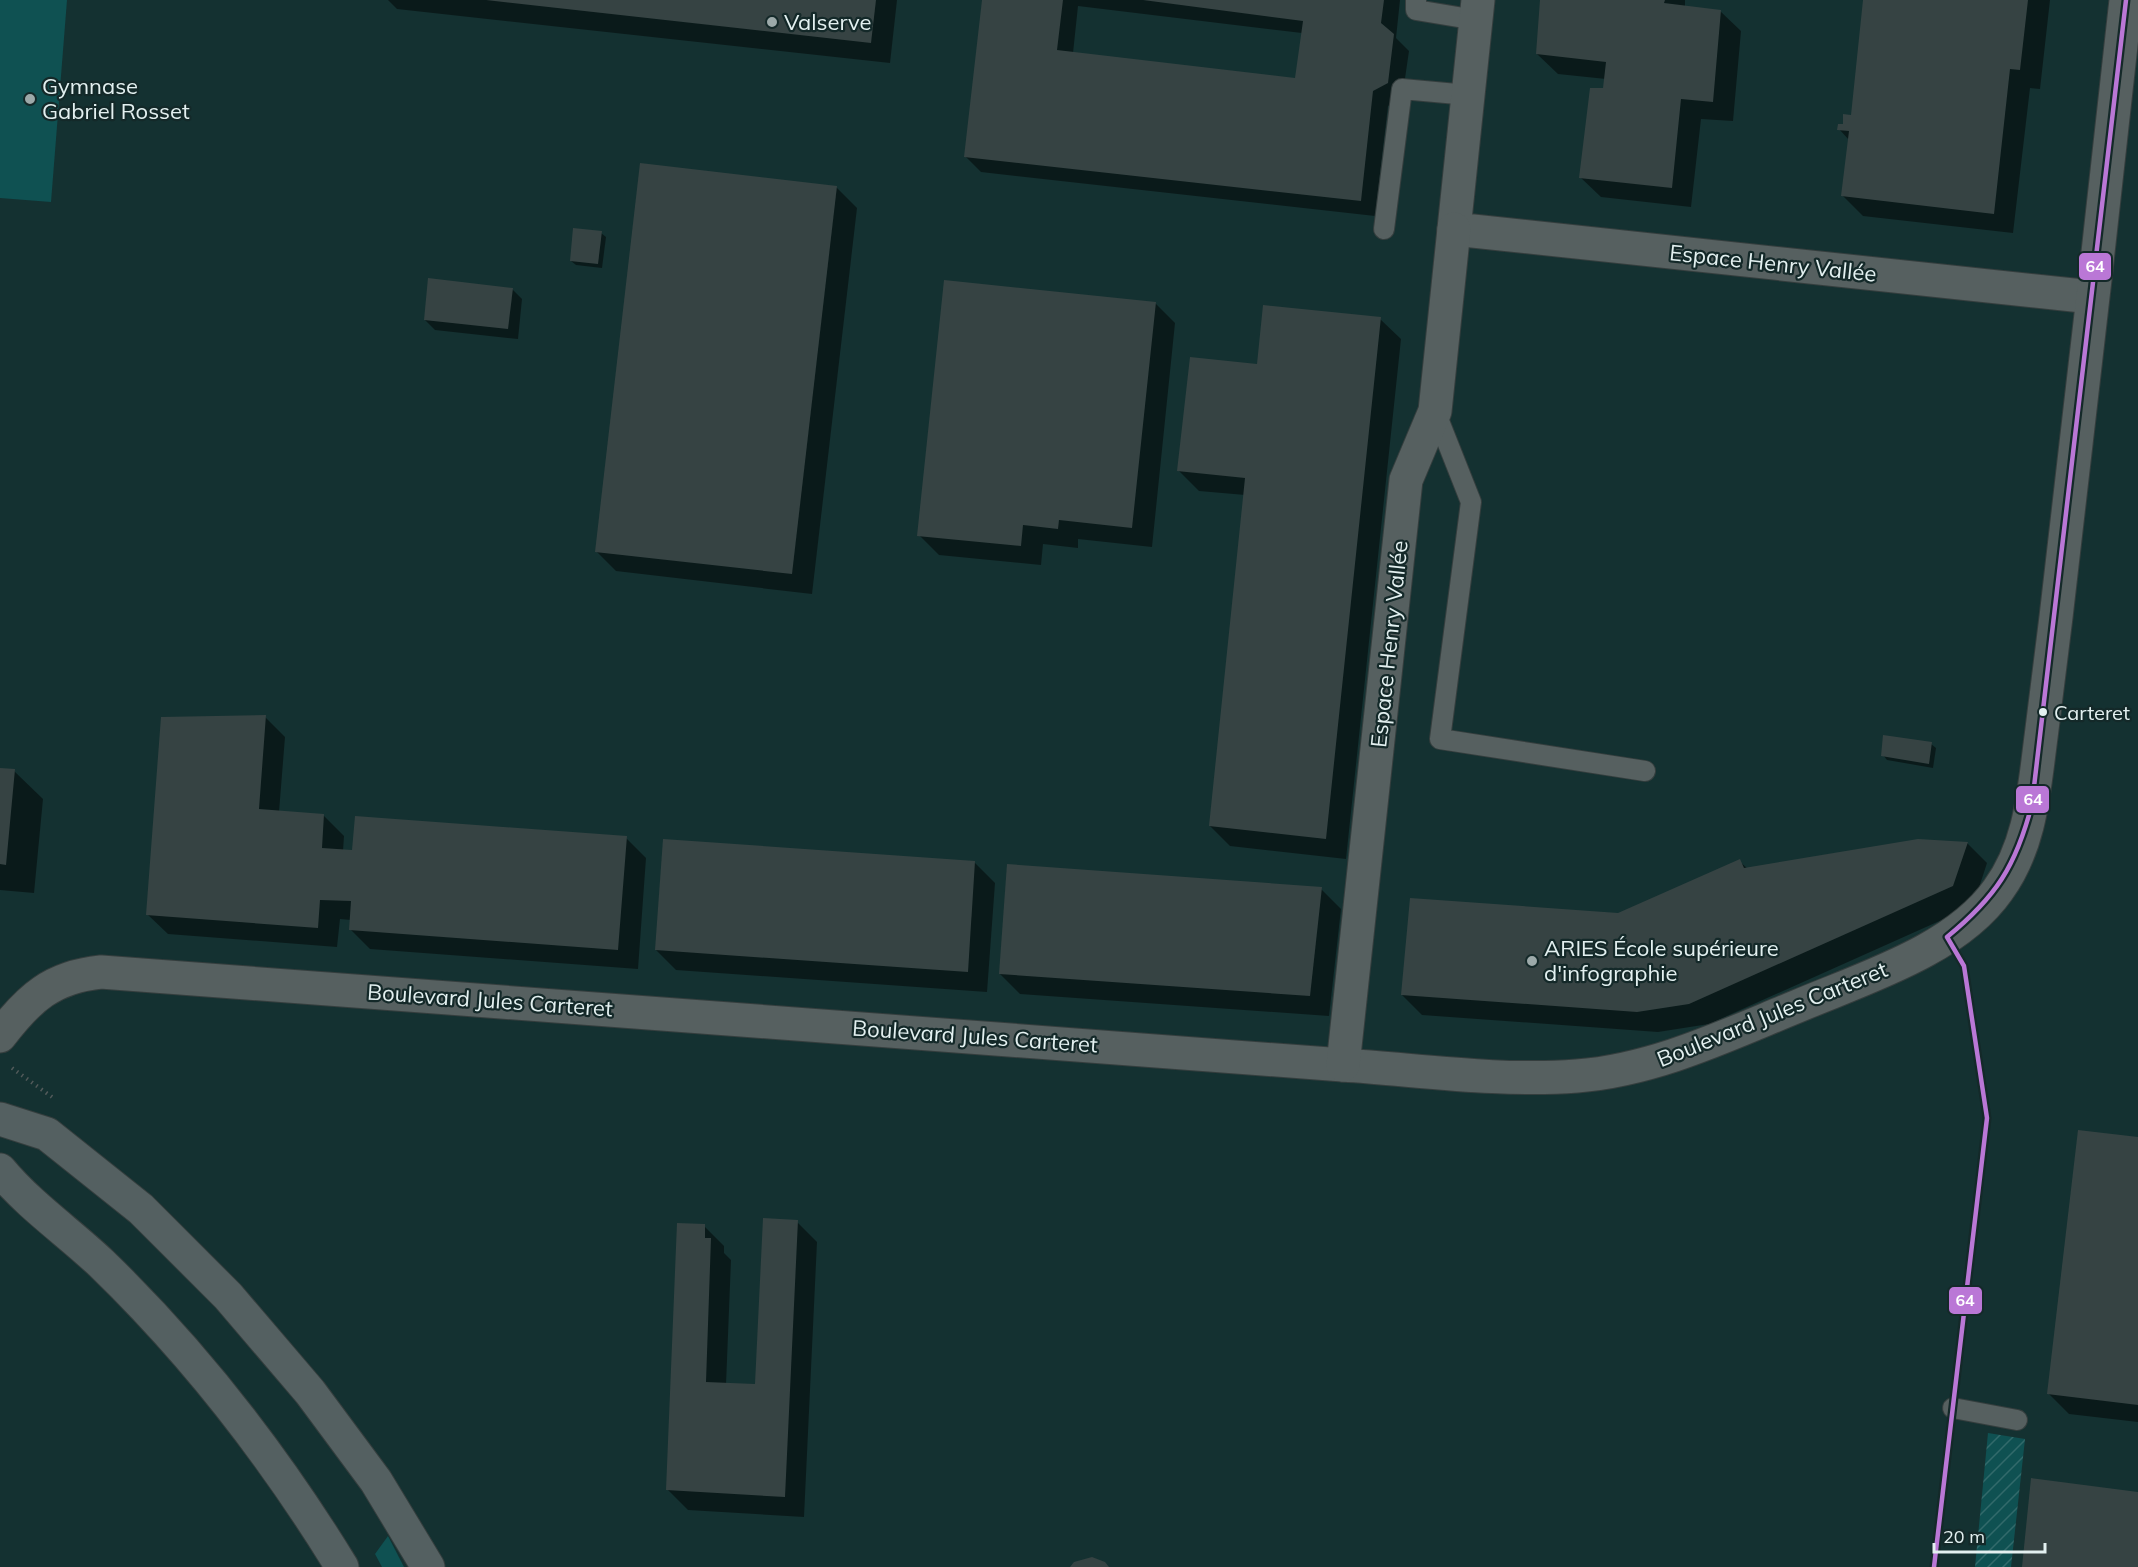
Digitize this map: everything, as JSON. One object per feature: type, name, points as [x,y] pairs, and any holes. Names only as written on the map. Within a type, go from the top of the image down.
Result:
[{"type":"main road","points":[[0,1119],[47,1134],[141,1209],[228,1296],[310,1392],[363,1463],[428,1567]]},
{"type":"main road","points":[[0,1170],[20,1194],[99,1262],[186,1352],[264,1450],[342,1567]]},
{"type":"street","name":"Boulevard Jules Carteret","points":[[0,1036],[20,1009],[52,984],[78,974],[101,972],[1343,1065],[1520,1077],[1576,1076],[1621,1070],[1707,1044],[1896,965],[1947,937],[1996,893],[2011,869],[2024,839],[2032,804],[2126,0]]},
{"type":"street","name":"Espace Henry Vallée","points":[[1343,1065],[1406,480],[1435,411],[1477,10]]},
{"type":"street","name":"Espace Henry Vallée","points":[[1454,229],[2092,297]]},
{"type":"lane","points":[[1416,0],[1416,10],[1477,10]]},
{"type":"lane","points":[[1384,229],[1402,89],[1468,95]]},
{"type":"lane","points":[[1435,411],[1471,502],[1440,739],[1646,771]]},
{"type":"lane","points":[[1953,1408],[2017,1420]]},
{"type":"shaded area","points":[[0,0],[2138,0],[2138,1567],[0,1567]]},
{"type":"shaded area","name":"Gymnase Gabriel Rosset","points":[[0,0],[67,0],[51,202],[0,198]]},
{"type":"shaded area","points":[[1988,1433],[2025,1439],[2011,1567],[1975,1567]]},
{"type":"shaded area","points":[[388,1536],[404,1567],[382,1567],[375,1554]]},
{"type":"building","name":"Valserve","points":[[486,0],[876,0],[871,43]]},
{"type":"building","points":[[982,0],[1063,0],[1057,50],[1295,78],[1303,21],[1143,0],[1384,0],[1381,23],[1394,34],[1388,83],[1373,91],[1361,201],[964,157]]},
{"type":"building","points":[[1540,0],[1665,0],[1664,3],[1721,10],[1713,102],[1681,99],[1672,188],[1579,178],[1590,88],[1603,88],[1606,62],[1536,54]]},
{"type":"building","points":[[1863,0],[2028,0],[2020,70],[2010,69],[1994,214],[1841,196],[1849,131],[1837,130],[1838,124],[1843,124],[1843,114],[1851,115]]},
{"type":"building","points":[[640,163],[837,186],[792,574],[595,552]]},
{"type":"building","points":[[573,228],[602,231],[598,264],[570,261]]},
{"type":"building","points":[[428,278],[513,288],[508,329],[424,320]]},
{"type":"building","points":[[944,280],[1156,302],[1132,528],[1059,520],[1058,529],[1023,525],[1021,546],[917,536]]},
{"type":"building","points":[[1263,305],[1381,317],[1326,839],[1209,826],[1245,478],[1177,471],[1190,357],[1257,364]]},
{"type":"building","points":[[266,715],[259,809],[324,814],[322,848],[352,850],[355,816],[627,836],[618,950],[349,930],[351,901],[320,900],[318,928],[146,915],[161,717]]},
{"type":"building","points":[[1883,735],[1932,742],[1929,764],[1881,756]]},
{"type":"building","points":[[0,768],[15,769],[6,865],[0,864]]},
{"type":"building","points":[[663,839],[975,861],[968,972],[655,950]]},
{"type":"building","points":[[1918,839],[1968,842],[1953,886],[1689,1004],[1637,1012],[1401,995],[1410,898],[1618,913],[1740,859],[1744,868]]},
{"type":"building","points":[[1007,864],[1322,887],[1310,996],[999,974]]},
{"type":"building","points":[[2078,1130],[2138,1137],[2138,1405],[2047,1394]]},
{"type":"building","points":[[763,1218],[798,1220],[785,1497],[666,1490],[677,1223],[705,1224],[705,1238],[711,1238],[706,1382],[755,1384]]},
{"type":"building","points":[[2031,1478],[2138,1492],[2138,1567],[2022,1567]]},
{"type":"building","points":[[1092,1557],[1105,1562],[1109,1567],[1070,1567],[1074,1562]]},
{"type":"transit line","name":"64","points":[[1934,1567],[1987,1118],[1964,966],[1947,937],[1979,908],[2002,879],[2019,845],[2032,804],[2126,0]]},
{"type":"place","name":"Valserve","points":[[772,22]]},
{"type":"place","name":"Gymnase Gabriel Rosset","points":[[30,99]]},
{"type":"place","name":"Carteret","points":[[2043,712]]},
{"type":"place","name":"ARIES École supérieure d'infographie","points":[[1532,961]]}]
